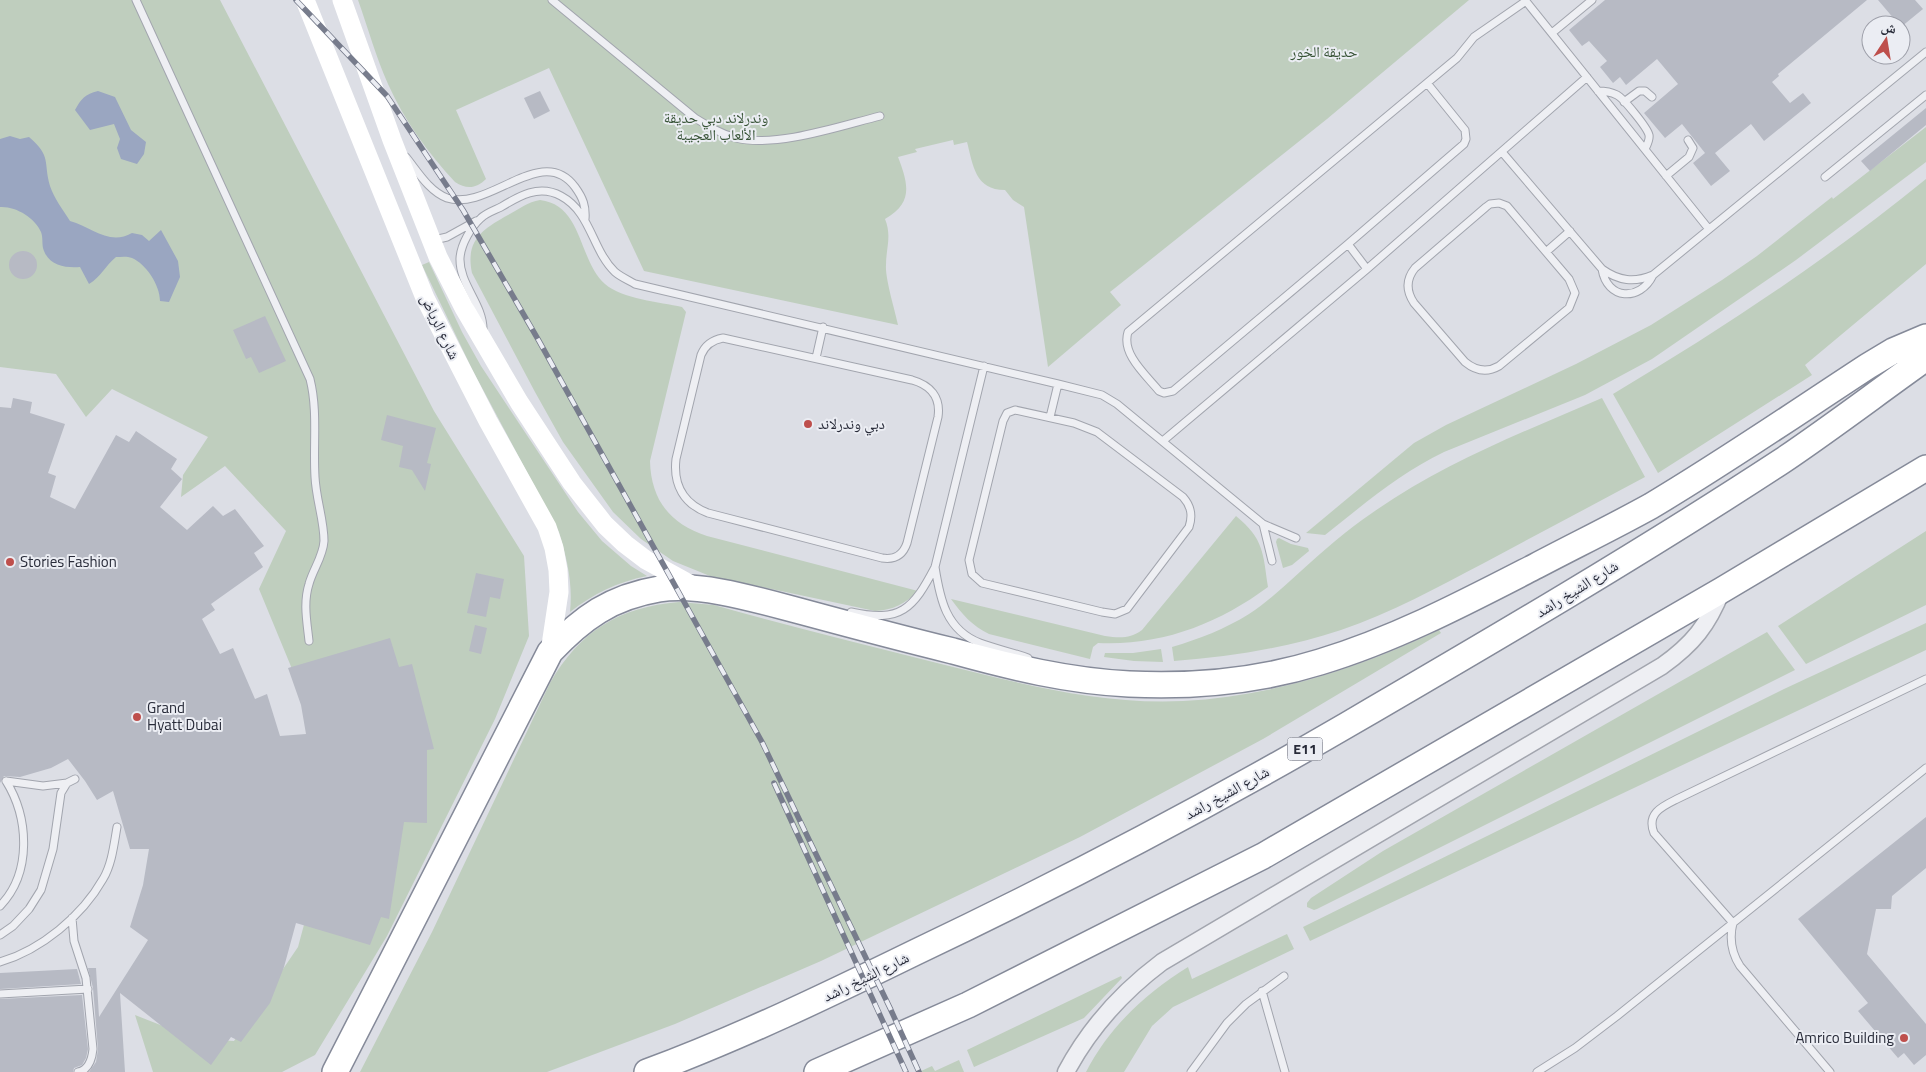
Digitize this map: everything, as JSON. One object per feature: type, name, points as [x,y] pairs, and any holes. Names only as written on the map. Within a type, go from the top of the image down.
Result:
[{"type":"highway","points":[[335,1072],[550,652],[572,628],[599,610],[621,600],[661,589],[696,588],[783,607],[1060,677],[1143,684],[1193,684],[1272,674],[1310,665],[1365,646],[1411,628],[1463,603],[1650,506],[1770,431],[1868,366],[1893,351],[1926,337]]},
{"type":"highway","name":"شارع الشيخ راشد","points":[[647,1072],[739,1035],[815,1001],[1016,904],[1109,857],[1250,780],[1554,604],[1783,460],[1926,358]]},
{"type":"highway","points":[[817,1072],[968,1005],[1263,856],[1722,590],[1926,468]]},
{"type":"highway","points":[[316,1072],[351,1040]]},
{"type":"main road","name":"شارع الرياض","points":[[305,0],[413,270],[437,325],[547,527],[554,548],[559,592],[550,652]]},
{"type":"main road","name":"شارع الرياض","points":[[342,0],[392,140],[431,240],[455,291],[519,402],[572,482],[605,526],[646,560],[696,588]]},
{"type":"main road","points":[[374,170],[384,180],[409,227],[418,236],[431,240]]},
{"type":"street","points":[[1066,1072],[1093,1028],[1114,1003],[1137,981],[1162,962],[1662,666],[1682,651],[1699,634],[1713,613],[1722,590]]},
{"type":"lane","points":[[136,0],[310,379],[316,424],[315,478],[324,542],[322,553],[306,596],[310,641]]},
{"type":"lane","points":[[552,0],[695,118],[715,130],[745,139],[761,141],[784,139],[880,116]]},
{"type":"lane","points":[[1427,83],[1465,130],[1464,144],[1170,393],[1164,393],[1159,390],[1130,353],[1126,339],[1128,332],[1457,58],[1474,37],[1525,0],[1708,228]]},
{"type":"lane","points":[[1552,34],[1592,0]]},
{"type":"lane","points":[[1602,269],[1603,277],[1614,290],[1629,294],[1644,288],[1653,275],[1708,228],[1926,52]]},
{"type":"lane","points":[[1164,440],[1367,269],[1587,77]]},
{"type":"lane","points":[[1598,91],[1616,95],[1624,102],[1648,133],[1649,142],[1645,150]]},
{"type":"lane","points":[[1624,102],[1639,91],[1645,91],[1652,97]]},
{"type":"lane","points":[[1825,177],[1926,95]]},
{"type":"lane","points":[[392,140],[435,192],[447,198],[461,200],[474,198],[528,175],[552,172],[563,176],[579,192],[586,208],[585,219]]},
{"type":"lane","points":[[1666,176],[1691,154],[1693,148],[1688,140]]},
{"type":"lane","points":[[1502,152],[1602,269],[1618,278],[1626,280],[1635,280],[1653,275]]},
{"type":"lane","points":[[431,240],[447,237],[522,195],[535,191],[548,191],[561,196],[585,219],[608,263],[615,272],[635,284],[823,327],[1058,384],[1110,399],[1164,440],[1263,524],[1296,538]]},
{"type":"lane","points":[[1494,203],[1507,206],[1546,252],[1572,283],[1575,293],[1572,304],[1510,358],[1494,369],[1475,369],[1465,362],[1414,303],[1408,292],[1409,279],[1415,268],[1486,207],[1494,203]]},
{"type":"lane","points":[[481,218],[468,235],[460,256],[464,279],[482,318],[482,340]]},
{"type":"lane","points":[[1546,252],[1570,231]]},
{"type":"lane","points":[[1348,244],[1367,269]]},
{"type":"lane","points":[[816,358],[823,327]]},
{"type":"lane","points":[[717,339],[729,339],[816,358],[919,382],[931,390],[938,402],[938,417],[906,548],[898,556],[888,559],[882,558],[708,513],[686,500],[678,485],[676,459],[701,355],[707,345],[717,339]]},
{"type":"lane","points":[[842,610],[876,617],[900,611],[918,598],[935,567],[984,366]]},
{"type":"lane","points":[[1050,417],[1058,384]]},
{"type":"lane","points":[[1015,410],[1050,417],[1086,426],[1107,438],[1183,497],[1190,508],[1191,521],[1186,533],[1132,605],[1122,612],[1109,614],[982,583],[972,574],[969,560],[1004,417],[1015,410]]},
{"type":"lane","points":[[1263,524],[1272,560]]},
{"type":"lane","points":[[935,567],[944,608],[960,631],[979,643],[1014,653],[1035,662],[1060,677]]},
{"type":"lane","points":[[783,607],[813,605]]},
{"type":"lane","points":[[1733,923],[1654,833],[1651,822],[1655,812],[1677,799],[1926,679]]},
{"type":"lane","points":[[1537,1072],[1575,1048],[1926,768]]},
{"type":"lane","points":[[0,906],[10,893],[18,876],[23,856],[24,835],[21,814],[14,794],[6,781],[43,786],[67,783],[75,779]]},
{"type":"lane","points":[[0,935],[13,926],[29,909],[41,890],[53,848],[61,793],[67,783]]},
{"type":"lane","points":[[0,962],[27,950],[49,937],[72,918],[87,902],[104,878],[112,854],[117,827]]},
{"type":"lane","points":[[0,892],[10,893]]},
{"type":"lane","points":[[72,918],[74,941],[88,989],[93,1049],[92,1058],[88,1066],[78,1072]]},
{"type":"lane","points":[[1733,923],[1730,934],[1731,946],[1740,966],[1830,1072]]},
{"type":"lane","points":[[1191,1072],[1228,1024],[1262,991],[1284,976]]},
{"type":"lane","points":[[0,994],[88,989]]},
{"type":"lane","points":[[1262,991],[1285,1072]]},
{"type":"green space","points":[[0,0],[220,0],[434,411],[524,556],[529,636],[495,719],[387,936],[315,1055],[282,1072],[153,1072],[135,1015],[196,1039],[234,1041],[298,947],[329,832],[297,681],[259,589],[286,531],[225,466],[181,497],[183,475],[208,437],[112,389],[86,417],[56,374],[0,367]]},
{"type":"green space","name":"وندرلاند دبي حديقة الألعاب العجيبة","points":[[358,0],[1469,0],[1327,119],[1110,292],[1121,305],[1048,367],[1024,207],[1013,200],[1005,190],[987,186],[981,181],[974,167],[967,142],[954,145],[953,140],[915,149],[917,152],[898,157],[904,175],[906,192],[901,206],[885,219],[888,237],[886,271],[898,325],[644,271],[549,68],[456,110],[486,179],[472,187],[464,186],[455,182],[435,160],[401,110],[384,74]]},
{"type":"green space","points":[[1926,127],[1926,162],[1796,260],[1652,359],[1585,395],[1428,460],[1368,501],[1325,535],[1306,533],[1414,443],[1446,425],[1576,364],[1651,325],[1722,280],[1757,256],[1832,197],[1833,199]]},
{"type":"green space","points":[[1926,179],[1926,264],[1805,365],[1812,375],[1658,473],[1613,394],[1774,292],[1889,209]]},
{"type":"green space","points":[[540,200],[554,204],[572,222],[596,274],[605,284],[631,297],[682,307],[686,312],[650,461],[654,487],[665,509],[683,525],[707,536],[918,591],[898,606],[875,611],[710,576],[673,561],[641,539],[613,512],[563,442],[472,273],[471,252],[478,237],[499,220],[528,204]]},
{"type":"green space","points":[[429,262],[462,332],[481,366],[578,512],[602,541],[631,566],[647,576],[606,590],[570,612],[571,591],[569,572],[559,532],[472,369],[422,265]]},
{"type":"green space","points":[[1602,398],[1645,477],[1432,590],[1360,623],[1279,647],[1216,657],[1174,661],[1172,647],[1221,629],[1256,609],[1276,594],[1345,533],[1399,495],[1455,464],[1513,436]]},
{"type":"green space","points":[[1236,516],[1252,532],[1261,547],[1268,587],[1229,612],[1188,630],[1144,641],[1098,643],[1093,647],[1090,659],[989,634],[968,619],[951,599],[1105,636],[1129,636],[1142,630]]},
{"type":"green space","points":[[1926,531],[1926,605],[1806,664],[1778,626]]},
{"type":"green space","points":[[1279,538],[1291,544],[1308,548],[1309,551],[1292,565],[1283,568],[1276,542]]},
{"type":"green space","points":[[679,602],[714,605],[1028,685],[1121,700],[1183,701],[1217,698],[1282,687],[1377,657],[1439,630],[1441,633],[1263,739],[1080,837],[821,961],[675,1024],[547,1072],[360,1072],[432,932],[550,683],[562,665],[574,649],[603,625],[638,609]]},
{"type":"green space","points":[[1926,623],[1926,650],[1310,941],[1303,927],[1784,689]]},
{"type":"green space","points":[[1767,632],[1795,670],[1317,909],[1314,910],[1307,907],[1307,903],[1311,898],[1383,851]]},
{"type":"green space","points":[[1161,649],[1163,662],[1104,657],[1105,653],[1133,653]]},
{"type":"green space","points":[[1287,934],[1294,949],[1173,1007],[1152,1026],[1124,1072],[1086,1072],[1117,1026],[1143,1000],[1173,977],[1188,967],[1192,979]]},
{"type":"green space","points":[[1121,976],[1122,978],[1084,1018],[974,1067],[967,1050]]},
{"type":"green space","points":[[959,1060],[964,1072],[919,1072],[932,1066],[935,1071]]},
{"type":"water","points":[[98,91],[115,97],[131,130],[146,142],[144,154],[137,164],[121,159],[117,148],[120,139],[114,124],[90,130],[75,110],[84,98]]},
{"type":"water","points":[[10,136],[20,139],[29,137],[41,150],[46,160],[50,186],[70,221],[108,236],[124,236],[132,233],[142,235],[149,241],[161,230],[178,261],[180,277],[169,302],[160,301],[155,282],[147,270],[132,258],[116,257],[89,284],[80,267],[58,265],[49,259],[43,248],[41,232],[34,222],[18,211],[0,207],[0,139]]},
{"type":"building","points":[[1605,0],[1867,0],[1778,74],[1779,76],[1772,82],[1790,103],[1803,93],[1811,103],[1764,141],[1751,124],[1715,153],[1730,171],[1711,186],[1693,163],[1705,153],[1682,124],[1665,138],[1644,113],[1678,84],[1657,59],[1626,85],[1620,77],[1613,83],[1600,67],[1607,61],[1589,41],[1582,46],[1569,30]]},
{"type":"building","points":[[1878,0],[1915,0],[1923,9],[1911,19],[1911,15],[1891,15]]},
{"type":"building","points":[[540,91],[550,111],[534,119],[524,98]]},
{"type":"building","points":[[1926,108],[1926,125],[1870,171],[1861,161]]},
{"type":"building","points":[[23,251],[33,255],[37,265],[33,275],[23,279],[13,275],[9,265],[13,255]]},
{"type":"building","points":[[265,316],[286,361],[259,373],[251,357],[246,359],[233,330]]},
{"type":"building","name":"Grand Hyatt Dubai","points":[[13,398],[32,402],[30,413],[65,424],[48,473],[56,476],[50,497],[75,509],[116,435],[129,442],[136,431],[177,459],[171,469],[182,479],[160,507],[187,530],[213,506],[223,516],[235,509],[264,546],[254,553],[263,567],[211,604],[215,610],[202,619],[220,654],[233,648],[255,699],[267,694],[280,736],[306,734],[301,705],[288,668],[390,638],[399,667],[412,664],[434,749],[427,750],[427,823],[404,822],[389,919],[381,917],[370,945],[296,923],[284,967],[270,1003],[241,1042],[231,1037],[211,1065],[120,993],[125,1072],[89,1072],[96,1062],[98,1049],[93,988],[88,968],[96,968],[99,1017],[148,940],[130,927],[143,885],[149,849],[130,849],[113,791],[97,800],[68,759],[51,768],[20,777],[4,776],[0,783],[0,407],[11,408]]},
{"type":"building","points":[[387,415],[436,428],[427,463],[431,464],[425,491],[412,470],[399,467],[403,446],[381,440]]},
{"type":"building","points":[[476,573],[504,579],[500,599],[490,597],[486,617],[467,613]]},
{"type":"building","points":[[475,625],[487,628],[481,654],[469,651]]},
{"type":"building","points":[[1926,817],[1926,868],[1892,896],[1891,909],[1876,909],[1867,954],[1926,1024],[1926,1055],[1914,1065],[1904,1053],[1898,1058],[1858,1011],[1868,1003],[1798,919]]},
{"type":"building","points":[[77,969],[81,984],[0,989],[0,973]]},
{"type":"building","points":[[82,995],[88,1049],[82,1065],[74,1068],[73,1072],[0,1072],[0,999]]},
{"type":"railway","points":[[296,0],[387,96],[463,210],[539,341],[762,742],[919,1072]]},
{"type":"railway","points":[[774,783],[906,1072]]},
{"type":"place","name":"دبي وندرلاند","points":[[808,424]]},
{"type":"place","name":"Stories Fashion","points":[[10,562]]},
{"type":"place","name":"Grand Hyatt Dubai","points":[[137,717]]},
{"type":"place","name":"Amrico Building","points":[[1904,1038]]},
{"type":"park label","name":"حديقة الخور","points":[[1324,52]]}]
